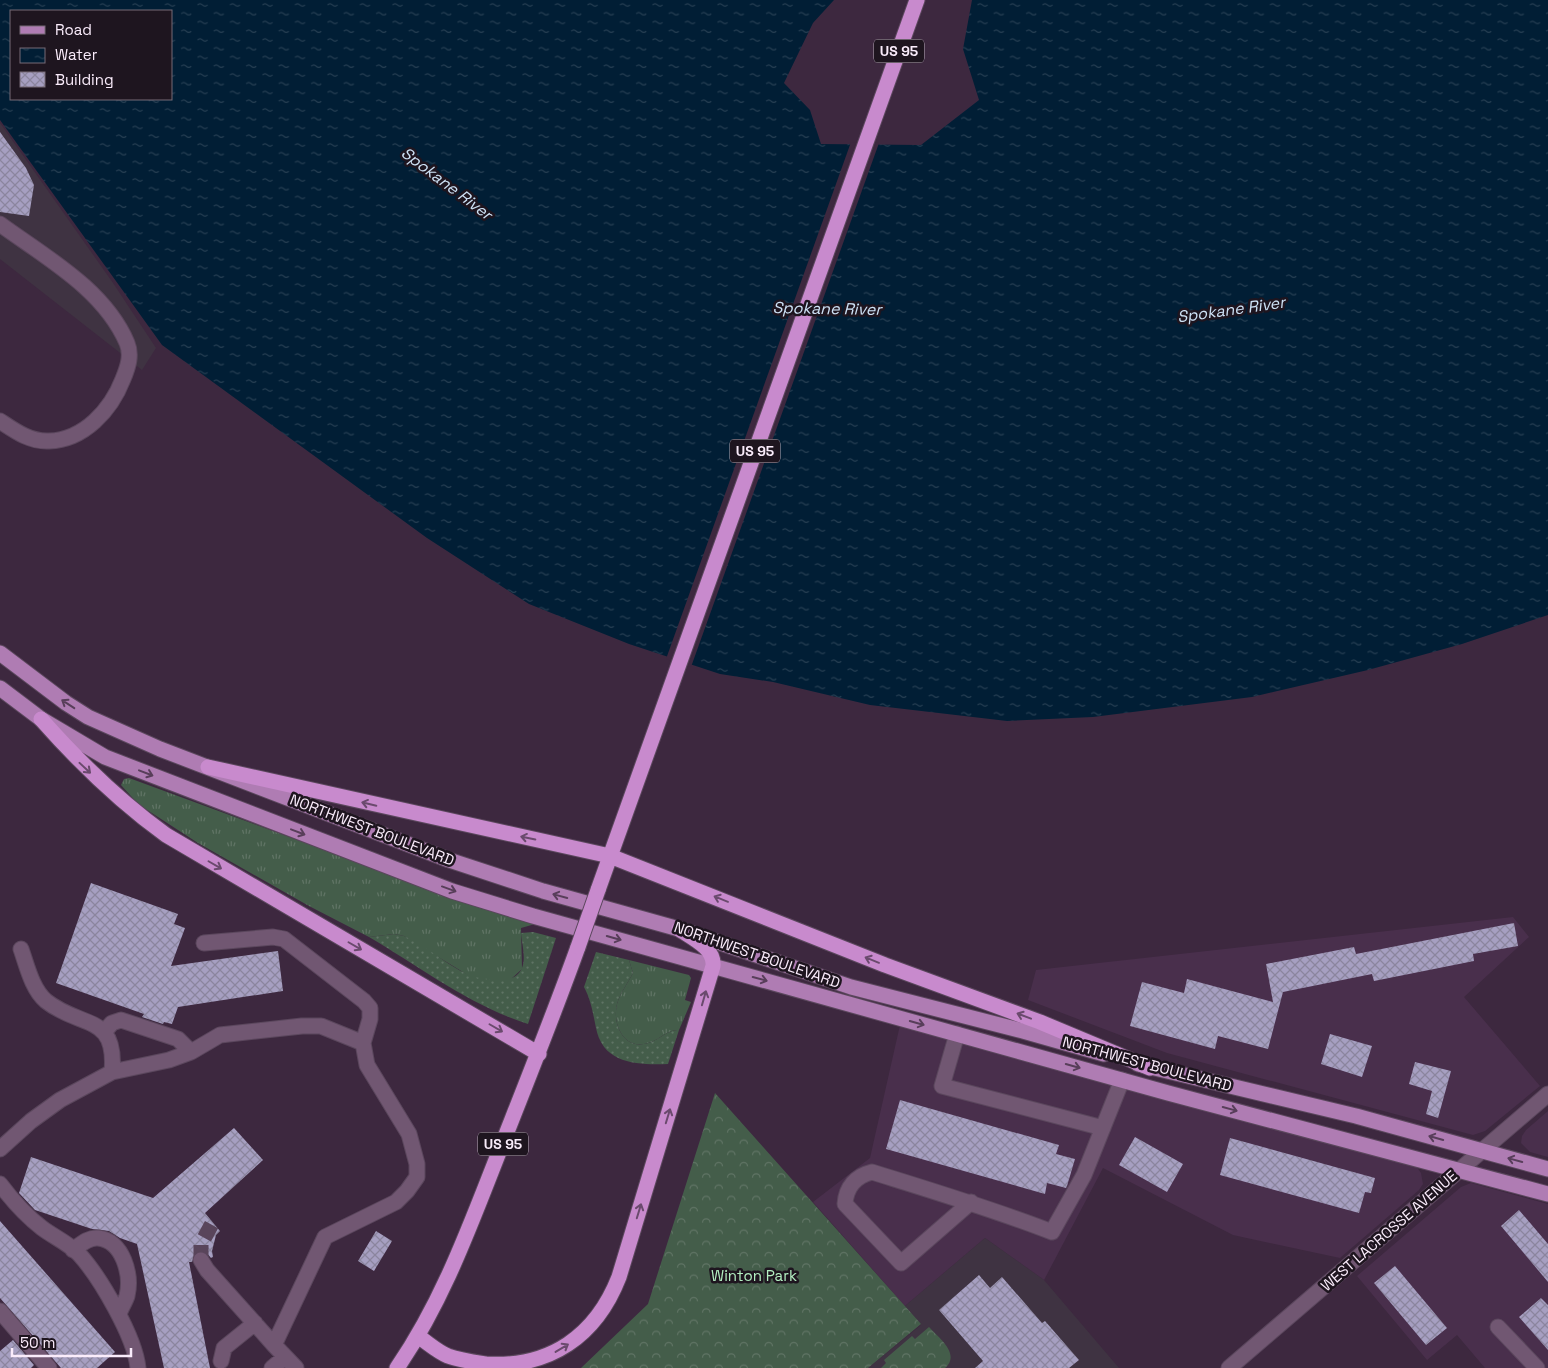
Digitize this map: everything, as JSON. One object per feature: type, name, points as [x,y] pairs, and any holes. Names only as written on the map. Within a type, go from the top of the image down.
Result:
[{"type":"highway","name":"US 95","points":[[397,1368],[419,1337],[462,1251],[539,1054],[917,0]]},
{"type":"highway","points":[[41,719],[79,762],[134,812],[166,835],[539,1054]]},
{"type":"highway","points":[[208,767],[610,856],[885,965],[1040,1022],[1150,1068]]},
{"type":"highway","points":[[419,1337],[447,1356],[476,1363],[520,1365],[547,1357],[567,1346],[583,1334],[600,1314],[619,1277],[713,966],[713,958],[707,949],[679,929]]},
{"type":"main road","name":"NORTHWEST BOULEVARD","points":[[0,653],[66,703],[88,717],[160,749],[449,860],[543,891],[679,929],[851,988],[1023,1031],[1150,1068],[1356,1116],[1548,1169]]},
{"type":"main road","name":"NORTHWEST BOULEVARD","points":[[0,688],[41,719],[82,745],[132,768],[452,891],[1122,1080],[1548,1194]]},
{"type":"street","points":[[0,224],[76,279],[94,296],[120,331],[130,352],[128,367],[114,400],[94,422],[79,433],[66,438],[48,441],[35,440],[22,435],[0,421]]},
{"type":"street","points":[[204,943],[273,937],[284,940],[364,1001],[370,1008],[370,1019],[363,1043],[367,1065],[409,1134],[418,1164],[416,1177],[407,1191],[396,1202],[325,1237],[274,1345]]},
{"type":"street","points":[[21,949],[30,975],[45,1000],[60,1010],[90,1023],[104,1032],[111,1042],[114,1053],[112,1072]]},
{"type":"street","points":[[104,1032],[112,1023],[121,1020],[178,1039],[191,1052]]},
{"type":"street","points":[[0,1149],[60,1100],[112,1072],[169,1060],[191,1052],[220,1035],[302,1026],[321,1026],[363,1043]]},
{"type":"street","points":[[957,1034],[942,1086],[1103,1128]]},
{"type":"street","points":[[971,1202],[901,1263],[846,1204],[846,1193],[850,1186],[866,1174],[872,1172],[971,1202],[1052,1232],[1084,1174],[1122,1080]]},
{"type":"street","name":"WEST LACROSSE AVENUE","points":[[1229,1368],[1548,1094]]},
{"type":"street","points":[[0,1184],[22,1212],[73,1250],[90,1269],[119,1314],[138,1359],[138,1368]]},
{"type":"street","points":[[73,1250],[88,1239],[98,1238],[109,1243],[123,1257],[127,1270],[127,1295],[119,1314]]},
{"type":"street","points":[[201,1260],[207,1270],[296,1368]]},
{"type":"street","points":[[0,1311],[49,1368]]},
{"type":"street","points":[[220,1361],[224,1348],[255,1323]]},
{"type":"street","points":[[1498,1327],[1537,1368]]},
{"type":"street","points":[[272,1368],[285,1357]]},
{"type":"shaded area","points":[[0,123],[113,283],[156,348],[142,370],[0,259]]},
{"type":"shaded area","points":[[1513,917],[1529,937],[1464,997],[1540,1086],[1485,1131],[1473,1135],[1167,1053],[1028,1000],[1036,970]]},
{"type":"shaded area","points":[[900,1025],[1416,1166],[1421,1173],[1423,1184],[1419,1190],[1340,1258],[1233,1235],[1103,1168],[1044,1280],[985,1238],[905,1306],[813,1202],[870,1158]]},
{"type":"shaded area","points":[[1548,1111],[1548,1157],[1530,1152],[1521,1143],[1522,1136],[1526,1130]]},
{"type":"shaded area","points":[[1471,1183],[1548,1204],[1548,1368],[1485,1368],[1457,1335],[1427,1360],[1357,1276],[1461,1187]]},
{"type":"shaded area","points":[[985,1238],[1044,1280],[1119,1368],[868,1368],[921,1325],[905,1306]]},
{"type":"green space","points":[[129,778],[476,906],[535,924],[521,928],[522,969],[510,980],[487,981],[471,977],[404,936],[394,934],[369,937],[309,906],[198,843],[138,804],[121,785],[124,779]]},
{"type":"green space","points":[[533,932],[556,938],[528,1024],[486,1007],[446,985],[369,937],[394,934],[404,936],[461,971],[486,979],[500,980],[518,974],[524,960],[521,933]]},
{"type":"green space","points":[[596,952],[629,960],[633,973],[620,996],[616,1012],[618,1027],[626,1039],[632,1043],[648,1043],[671,1031],[679,1030],[668,1064],[633,1063],[623,1060],[606,1049],[600,1040],[584,987]]},
{"type":"green space","points":[[629,960],[689,975],[691,978],[685,1000],[691,1002],[679,1030],[671,1031],[652,1042],[640,1044],[632,1043],[622,1034],[616,1020],[616,1012],[620,996],[633,973]]},
{"type":"green space","name":"Winton Park","points":[[715,1093],[921,1324],[868,1368],[581,1368],[648,1304]]},
{"type":"green space","points":[[929,1327],[943,1341],[950,1352],[951,1357],[945,1368],[881,1368],[886,1363],[884,1360],[912,1336],[915,1339]]},
{"type":"water","name":"Spokane River","points":[[0,0],[834,0],[813,23],[784,83],[810,110],[821,144],[921,145],[979,100],[963,49],[972,0],[1548,0],[1548,615],[1462,644],[1368,670],[1252,697],[1093,717],[1007,721],[870,705],[773,682],[720,674],[629,644],[529,604],[427,538],[162,345],[0,120]]},
{"type":"pier","points":[[851,142],[879,143],[691,667],[666,659]]},
{"type":"building","points":[[0,132],[26,168],[34,185],[29,216],[0,212]]},
{"type":"building","points":[[91,883],[178,914],[174,924],[185,928],[171,966],[278,951],[283,991],[178,1007],[172,1024],[164,1022],[163,1024],[142,1017],[144,1014],[56,983]]},
{"type":"building","points":[[1514,923],[1518,946],[1473,954],[1474,961],[1374,981],[1372,974],[1283,992],[1268,1049],[1218,1036],[1215,1049],[1130,1026],[1142,982],[1184,993],[1187,979],[1273,1002],[1266,964],[1354,947],[1356,954]]},
{"type":"building","points":[[1330,1034],[1372,1046],[1362,1077],[1321,1064]]},
{"type":"building","points":[[1415,1062],[1451,1071],[1438,1118],[1426,1114],[1432,1091],[1409,1084]]},
{"type":"building","points":[[900,1100],[1059,1145],[1056,1154],[1075,1159],[1066,1188],[1047,1183],[1045,1194],[886,1149]]},
{"type":"building","points":[[234,1128],[263,1160],[205,1213],[220,1231],[216,1235],[212,1251],[213,1257],[211,1258],[206,1252],[200,1251],[196,1252],[192,1262],[189,1262],[210,1368],[164,1368],[137,1244],[120,1238],[109,1231],[92,1229],[35,1210],[19,1193],[31,1157],[153,1198]]},
{"type":"building","points":[[1135,1137],[1183,1164],[1167,1192],[1119,1165]]},
{"type":"building","points":[[1230,1138],[1375,1178],[1371,1193],[1365,1192],[1359,1213],[1220,1175]]},
{"type":"building","points":[[1519,1210],[1548,1244],[1548,1282],[1501,1226]]},
{"type":"building","points":[[0,1221],[115,1352],[97,1368],[61,1368],[0,1298]]},
{"type":"building","points":[[376,1231],[392,1241],[374,1271],[358,1261]]},
{"type":"building","points":[[1395,1266],[1447,1328],[1426,1345],[1374,1283]]},
{"type":"building","points":[[979,1275],[990,1288],[1002,1277],[1042,1323],[1045,1321],[1079,1360],[1069,1368],[975,1368],[983,1361],[939,1310]]},
{"type":"building","points":[[1541,1298],[1548,1305],[1548,1350],[1519,1317]]},
{"type":"building","points":[[13,1340],[34,1365],[31,1368],[0,1368],[0,1351]]},
{"type":"tunnel","points":[[201,1260],[201,1244],[213,1222]]}]
